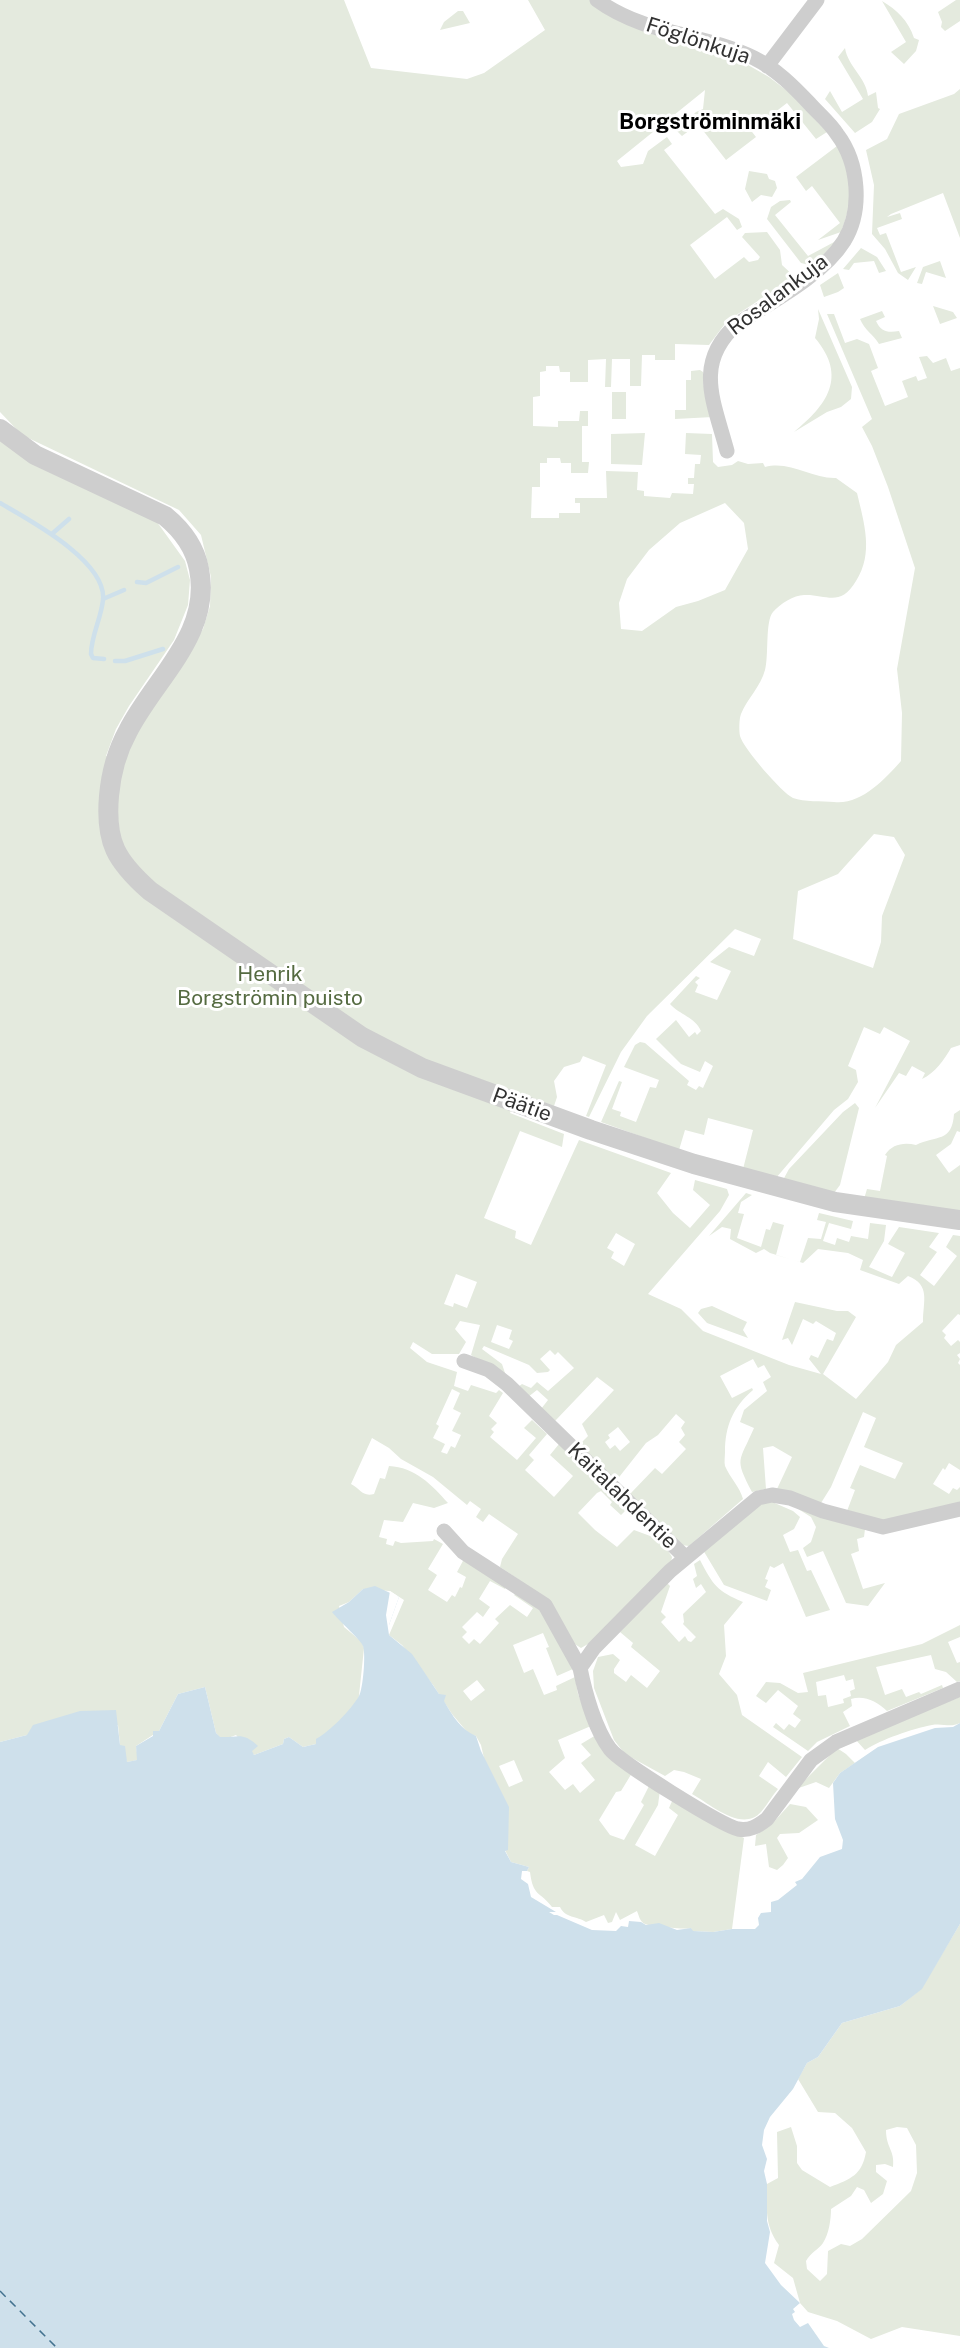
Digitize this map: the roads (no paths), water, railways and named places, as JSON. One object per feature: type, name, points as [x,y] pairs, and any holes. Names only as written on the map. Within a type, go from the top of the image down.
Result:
[{"type":"street","name":"Föglönkuja","points":[[597,0],[627,19],[736,51],[767,66]]},
{"type":"street","points":[[767,66],[817,0]]},
{"type":"street","name":"Rosalankuja","points":[[727,452],[710,383],[713,353],[727,333],[737,324],[822,267],[844,241],[854,213],[856,184],[850,156],[838,134],[792,85],[767,66]]},
{"type":"street","name":"Päätie","points":[[0,429],[35,455],[165,516],[178,527],[197,560],[201,579],[201,598],[194,627],[129,729],[119,750],[112,777],[107,816],[114,848],[123,865],[150,891],[362,1037],[422,1068],[591,1130],[694,1164],[834,1202],[960,1220]]},
{"type":"street","name":"Kaitalahdentie","points":[[464,1361],[489,1370],[507,1384],[685,1557],[594,1648],[580,1668]]},
{"type":"street","points":[[685,1557],[754,1500],[765,1496],[790,1498],[823,1511],[884,1527],[960,1509]]},
{"type":"street","points":[[444,1531],[463,1552],[545,1605],[580,1668],[587,1697],[603,1738],[616,1756],[725,1825],[747,1830],[759,1826],[767,1820],[811,1760],[836,1742],[960,1689]]},
{"type":"water","points":[[375,1586],[399,1597],[389,1625],[389,1635],[412,1654],[439,1694],[446,1695],[444,1701],[457,1722],[476,1736],[509,1807],[508,1850],[505,1851],[511,1862],[529,1867],[527,1871],[522,1871],[521,1879],[528,1884],[531,1897],[556,1912],[549,1912],[554,1915],[592,1930],[616,1931],[621,1926],[628,1927],[629,1921],[646,1925],[659,1923],[677,1930],[691,1928],[693,1931],[713,1932],[755,1929],[759,1925],[758,1918],[761,1913],[771,1912],[771,1902],[778,1900],[797,1885],[795,1882],[802,1879],[820,1857],[842,1849],[843,1840],[835,1819],[833,1783],[840,1773],[878,1747],[935,1728],[953,1727],[960,1723],[960,1924],[922,1989],[900,2006],[842,2023],[818,2057],[807,2063],[793,2089],[770,2117],[764,2130],[762,2145],[767,2159],[764,2171],[767,2184],[767,2221],[770,2232],[765,2263],[781,2285],[800,2303],[793,2309],[794,2320],[800,2327],[808,2323],[824,2346],[829,2348],[0,2348],[0,1742],[27,1735],[33,1725],[80,1711],[116,1710],[120,1745],[125,1746],[127,1762],[137,1760],[136,1746],[153,1736],[153,1731],[159,1731],[178,1694],[205,1687],[216,1733],[220,1737],[248,1738],[258,1746],[252,1751],[254,1755],[283,1744],[284,1739],[289,1737],[303,1747],[316,1744],[316,1739],[333,1726],[355,1702],[359,1696],[363,1679],[363,1646],[332,1612],[349,1602],[363,1589]]},
{"type":"waterway","points":[[0,503],[64,543],[93,571],[101,585],[103,600],[91,654],[93,658],[104,659]]},
{"type":"waterway","points":[[53,533],[69,519]]},
{"type":"waterway","points":[[137,582],[146,583],[178,567]]},
{"type":"waterway","points":[[103,599],[124,590]]},
{"type":"waterway","points":[[115,661],[125,661],[163,649]]},
{"type":"district","name":"Borgströminmäki","points":[[710,122]]},
{"type":"park label","name":"Henrik Borgströmin puisto","points":[[270,987]]}]
